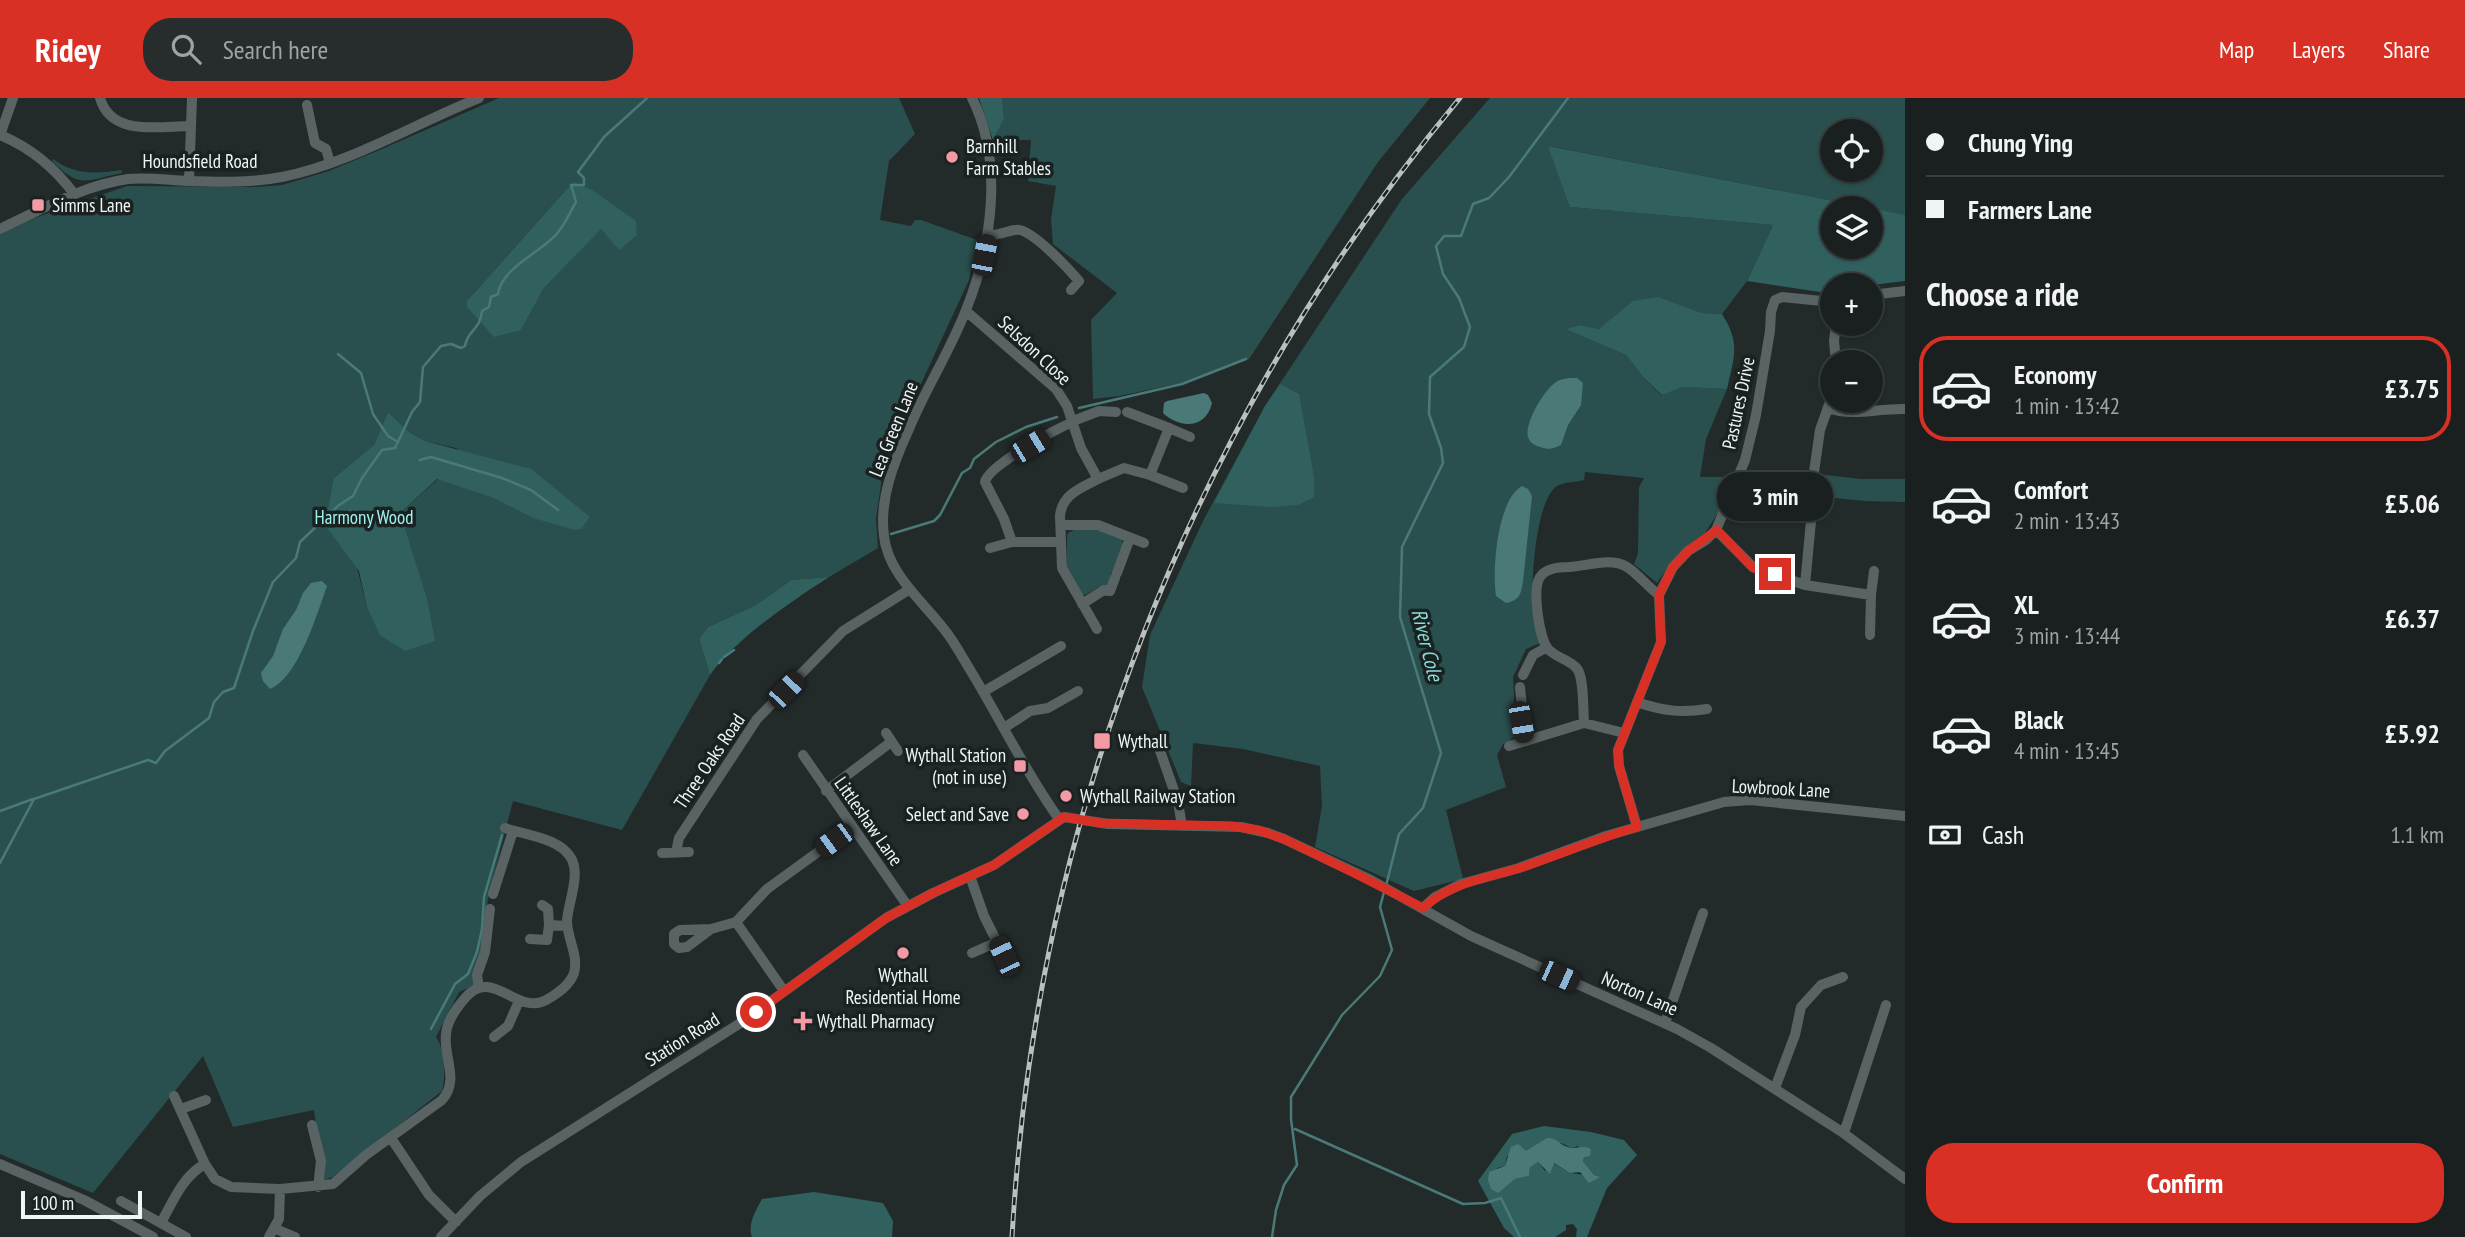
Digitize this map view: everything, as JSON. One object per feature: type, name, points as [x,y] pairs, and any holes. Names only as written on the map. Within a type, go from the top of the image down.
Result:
[{"type":"street","points":[[13,98],[0,135],[25,147],[45,161],[75,195]]},
{"type":"street","points":[[100,98],[106,113],[118,122],[130,126],[191,126]]},
{"type":"street","points":[[189,181],[192,98]]},
{"type":"street","name":"Houndsfield Road","points":[[0,229],[75,195],[128,179],[256,181],[282,177],[355,154],[440,113],[479,98]]},
{"type":"street","name":"Lea Green Lane","points":[[972,98],[980,113],[990,178],[988,234],[984,255],[966,311],[918,408],[892,469],[883,515],[884,538],[893,564],[948,634],[1059,819]]},
{"type":"street","points":[[307,105],[315,143],[326,149],[330,163]]},
{"type":"street","points":[[988,234],[1003,234],[1014,229],[1024,232],[1065,264],[1079,281],[1071,290]]},
{"type":"street","points":[[1883,294],[1905,291]]},
{"type":"street","name":"Pastures Drive","points":[[1717,530],[1745,460],[1756,415],[1775,300],[1782,297],[1820,301]]},
{"type":"street","name":"Selsdon Close","points":[[966,311],[1051,383],[1067,406],[1082,447],[1098,479]]},
{"type":"street","points":[[1883,408],[1905,409]]},
{"type":"street","points":[[1012,542],[1004,519],[986,485],[985,477],[1013,455],[1062,426],[1099,411],[1122,412],[1190,437]]},
{"type":"street","points":[[1805,585],[1813,500],[1810,476],[1814,472],[1820,430],[1826,413]]},
{"type":"street","points":[[1150,475],[1169,428]]},
{"type":"street","points":[[1097,629],[1062,568],[1061,509],[1067,497],[1124,468],[1183,488]]},
{"type":"street","points":[[1061,525],[1098,525],[1144,543]]},
{"type":"street","points":[[1637,827],[1617,758],[1624,733],[1661,642],[1659,595],[1673,567],[1688,551],[1717,530],[1753,568],[1805,585],[1871,595]]},
{"type":"street","points":[[1082,604],[1104,590],[1110,591],[1130,538]]},
{"type":"street","points":[[990,548],[1012,542],[1060,542]]},
{"type":"street","points":[[1584,723],[1577,667],[1557,657],[1547,648],[1540,635],[1537,588],[1539,578],[1548,570],[1616,563],[1628,567],[1659,595]]},
{"type":"street","points":[[1870,635],[1874,571]]},
{"type":"street","name":"Three Oaks Road","points":[[676,852],[679,838],[757,719],[843,631],[910,589]]},
{"type":"street","points":[[983,692],[1061,646]]},
{"type":"street","points":[[1525,741],[1522,681],[1533,655],[1547,648]]},
{"type":"street","points":[[1004,728],[1030,711],[1048,708],[1078,691]]},
{"type":"street","points":[[1692,698],[1694,711]]},
{"type":"street","points":[[1636,702],[1681,713],[1707,709]]},
{"type":"street","points":[[1509,746],[1584,723],[1624,733]]},
{"type":"street","points":[[826,790],[892,742]]},
{"type":"street","points":[[1158,744],[1179,804],[1182,826]]},
{"type":"street","name":"Littleshaw Lane","points":[[803,755],[851,828],[907,905]]},
{"type":"street","name":"Lowbrook Lane","points":[[1423,908],[1435,897],[1461,884],[1519,868],[1637,827],[1736,800],[1905,816]]},
{"type":"street","name":"Norton Lane","points":[[1059,819],[1241,827],[1268,833],[1377,884],[1471,936],[1665,1023],[1775,1088],[1844,1133],[1905,1179]]},
{"type":"street","name":"Station Road","points":[[442,1237],[480,1196],[521,1162],[742,1022],[907,905],[1009,856],[1059,819]]},
{"type":"street","points":[[711,929],[736,922],[767,889],[851,828]]},
{"type":"street","points":[[174,1096],[205,1164],[215,1179],[223,1184],[232,1187],[280,1189],[333,1184],[366,1155],[448,1093],[452,1080],[446,1034],[466,996],[479,988],[498,989],[519,1001],[536,1004],[565,987],[572,978],[575,965],[567,926],[574,877],[571,856],[557,845],[509,829],[493,894]]},
{"type":"street","points":[[662,853],[689,852]]},
{"type":"street","points":[[970,876],[984,916],[1004,956]]},
{"type":"street","points":[[530,939],[547,940],[548,909],[542,905]]},
{"type":"street","points":[[479,988],[477,975],[485,951],[490,909]]},
{"type":"street","points":[[1665,1023],[1703,913]]},
{"type":"street","points":[[736,922],[784,991]]},
{"type":"street","points":[[549,925],[567,926]]},
{"type":"street","points":[[972,953],[998,942]]},
{"type":"street","points":[[1813,973],[1821,985]]},
{"type":"street","points":[[1775,1088],[1801,1007],[1821,985],[1843,977]]},
{"type":"street","points":[[494,1037],[508,1026],[519,1001]]},
{"type":"street","points":[[1844,1133],[1886,1005]]},
{"type":"street","points":[[181,1109],[206,1100]]},
{"type":"street","points":[[312,1125],[321,1161],[318,1187]]},
{"type":"street","points":[[391,1138],[429,1195],[456,1222]]},
{"type":"street","points":[[0,1164],[84,1200],[153,1237]]},
{"type":"street","points":[[161,1223],[183,1183],[192,1172],[205,1164]]},
{"type":"street","points":[[280,1189],[280,1212],[273,1233],[295,1237]]},
{"type":"street","points":[[121,1201],[186,1237]]},
{"type":"shaded area","points":[[499,98],[899,98],[915,134],[889,161],[880,220],[911,226],[915,220],[921,220],[977,240],[969,280],[913,401],[882,477],[876,519],[878,548],[829,577],[791,580],[756,605],[708,627],[699,639],[710,675],[622,830],[513,801],[489,893],[475,985],[459,992],[436,1037],[444,1063],[442,1091],[333,1177],[323,1180],[314,1110],[233,1127],[203,1056],[93,1193],[0,1154],[0,233],[26,221],[127,186],[282,185],[329,171]],"holes":[[[573,182],[619,250],[601,228],[544,288],[521,330],[467,301]],[[388,412],[409,432],[425,441],[456,448],[533,518],[493,498],[438,479],[400,513],[410,550],[367,607],[334,478],[374,445]]]},
{"type":"shaded area","points":[[1002,98],[1430,98],[1378,162],[1249,359],[1181,383],[1093,399],[1091,320],[1117,293],[1053,244],[1051,219],[1056,186],[1028,181],[1031,140],[993,140],[1004,119]]},
{"type":"shaded area","points":[[1490,98],[1905,98],[1905,215],[1883,211],[1883,196],[1820,196],[1820,199],[1549,146],[1571,207],[1773,225],[1747,281],[1722,314],[1702,313],[1659,297],[1599,329],[1580,325],[1567,329],[1626,355],[1661,395],[1683,387],[1727,389],[1706,439],[1700,477],[1727,477],[1721,508],[1705,533],[1684,549],[1657,583],[1634,564],[1638,553],[1639,487],[1644,478],[1585,472],[1584,480],[1557,486],[1550,493],[1541,518],[1533,579],[1540,643],[1526,649],[1513,677],[1516,736],[1503,744],[1497,755],[1506,787],[1446,810],[1463,879],[1414,891],[1315,847],[1322,806],[1320,766],[1243,749],[1193,743],[1191,786],[1181,782],[1142,687],[1150,635],[1203,521],[1265,406],[1402,199]]},
{"type":"shaded area","points":[[53,159],[77,171],[121,170],[122,173],[92,180],[77,179],[62,170]]},
{"type":"shaded area","points":[[1577,378],[1583,383],[1581,405],[1568,425],[1561,445],[1548,449],[1532,444],[1528,437],[1529,424],[1541,400],[1557,381]]},
{"type":"shaded area","points":[[1204,393],[1212,403],[1209,412],[1198,422],[1184,424],[1163,413],[1164,403],[1167,401]]},
{"type":"shaded area","points":[[1818,474],[1860,479],[1905,479],[1905,502],[1815,496],[1813,479]]},
{"type":"shaded area","points":[[1522,486],[1528,489],[1532,496],[1523,581],[1519,596],[1506,603],[1496,596],[1498,536],[1507,505]]},
{"type":"shaded area","points":[[1096,529],[1122,539],[1123,545],[1107,586],[1099,587],[1085,595],[1080,594],[1067,571],[1067,536],[1074,530]]},
{"type":"shaded area","points":[[322,581],[327,586],[298,659],[280,683],[270,689],[263,681],[261,673],[273,656],[283,629],[296,610],[303,593],[311,583]]},
{"type":"shaded area","points":[[1547,1138],[1571,1148],[1591,1149],[1590,1156],[1584,1157],[1583,1161],[1594,1175],[1600,1177],[1589,1183],[1580,1172],[1570,1173],[1554,1163],[1550,1174],[1538,1162],[1530,1167],[1529,1176],[1515,1179],[1498,1193],[1491,1189],[1489,1172],[1505,1166],[1511,1147],[1518,1144],[1526,1151]]},
{"type":"green space","points":[[979,98],[1002,98],[1004,119],[993,140]]},
{"type":"green space","points":[[1548,146],[1820,198],[1820,259],[1883,259],[1883,210],[1905,215],[1905,281],[1883,284],[1883,273],[1820,273],[1820,292],[1747,281],[1773,225],[1570,207]]},
{"type":"green space","points":[[573,182],[592,190],[636,221],[637,235],[619,250],[601,229],[544,288],[521,330],[494,337],[467,307],[467,301]]},
{"type":"green space","points":[[1659,297],[1702,313],[1722,314],[1734,342],[1734,359],[1727,389],[1683,387],[1662,395],[1626,355],[1566,329],[1580,325],[1599,329],[1633,301]]},
{"type":"green space","points":[[1280,384],[1299,394],[1314,477],[1314,497],[1298,505],[1271,507],[1214,503],[1265,406]]},
{"type":"green space","name":"Harmony Wood","points":[[388,412],[409,432],[425,441],[531,469],[590,517],[581,529],[575,530],[533,518],[493,498],[437,479],[400,513],[427,599],[435,641],[405,651],[380,635],[367,607],[359,571],[325,525],[334,478],[374,445]]},
{"type":"green space","points":[[829,577],[749,635],[710,675],[699,639],[708,627],[756,605],[791,580]]},
{"type":"green space","points":[[1544,1126],[1591,1132],[1624,1140],[1637,1155],[1607,1188],[1587,1237],[1576,1237],[1577,1229],[1573,1224],[1566,1225],[1566,1230],[1555,1237],[1514,1237],[1504,1228],[1478,1181],[1512,1134]],"holes":[[[1561,1143],[1572,1148],[1578,1146],[1584,1157],[1583,1161],[1594,1175],[1599,1177],[1570,1173],[1553,1163],[1545,1171],[1538,1162],[1530,1166],[1529,1176],[1515,1179],[1498,1192],[1497,1168],[1505,1166],[1507,1156]]]},
{"type":"green space","points":[[814,1192],[883,1203],[893,1221],[892,1237],[752,1237],[751,1223],[762,1199]]},
{"type":"waterway","points":[[397,444],[412,412],[420,402],[423,367],[441,346],[465,346],[479,323],[482,311],[489,307],[491,297],[498,294],[507,275],[553,238],[561,228],[576,202],[571,185],[584,185],[584,178],[578,172],[604,137],[647,98]]},
{"type":"waterway","name":"River Cole","points":[[1386,886],[1399,834],[1423,808],[1441,753],[1400,617],[1402,547],[1443,463],[1441,448],[1429,414],[1430,377],[1464,347],[1470,327],[1459,298],[1443,274],[1436,246],[1444,236],[1461,236],[1473,204],[1489,198],[1509,177],[1568,98]]},
{"type":"waterway","points":[[338,354],[361,373],[373,414],[388,436],[398,442]]},
{"type":"waterway","points":[[1079,408],[1182,384],[1246,359]]},
{"type":"waterway","points":[[891,534],[934,521],[940,515],[962,473],[970,468],[974,459],[996,442],[1026,427],[1057,417]]},
{"type":"waterway","points":[[0,863],[34,799],[148,760],[156,763],[165,751],[209,718],[214,702],[223,692],[234,688],[273,582],[296,558],[300,542],[339,505],[353,496],[382,450],[396,446]]},
{"type":"waterway","points":[[420,460],[431,457],[502,478],[531,490],[558,510]]},
{"type":"waterway","points":[[724,657],[734,650]]},
{"type":"waterway","points":[[719,663],[722,659]]},
{"type":"waterway","points":[[0,811],[33,799]]},
{"type":"waterway","points":[[431,1029],[455,984],[468,974],[477,952],[484,897],[502,835]]},
{"type":"waterway","name":"River Cole","points":[[1272,1237],[1276,1210],[1284,1185],[1297,1165],[1291,1097],[1342,1015],[1380,976],[1392,950],[1380,907],[1384,892]]},
{"type":"waterway","points":[[1295,1129],[1463,1204],[1485,1203],[1501,1198],[1520,1237]]},
{"type":"railway","points":[[1012,1237],[1027,1081],[1054,928],[1093,778],[1144,631],[1207,489],[1281,352],[1365,222],[1460,98]]},
{"type":"place","name":"Barnhill Farm Stables","points":[[952,157]]},
{"type":"place","name":"Simms Lane","points":[[38,205]]},
{"type":"place","name":"Wythall","points":[[1102,741]]},
{"type":"place","name":"Wythall Station (not in use)","points":[[1020,766]]},
{"type":"place","name":"Wythall Railway Station","points":[[1066,796]]},
{"type":"place","name":"Select and Save","points":[[1023,814]]},
{"type":"place","name":"Wythall Residential Home","points":[[903,953]]},
{"type":"place","name":"Wythall Pharmacy","points":[[803,1021]]},
{"type":"route","points":[[756,1012],[886,918],[907,905],[994,865],[1064,817],[1101,823],[1231,826],[1258,830],[1284,839],[1371,880],[1423,908],[1435,897],[1461,884],[1519,868],[1637,827],[1617,758],[1618,750],[1661,642],[1659,595],[1673,567],[1688,551],[1717,530],[1753,568],[1775,574]]}]
